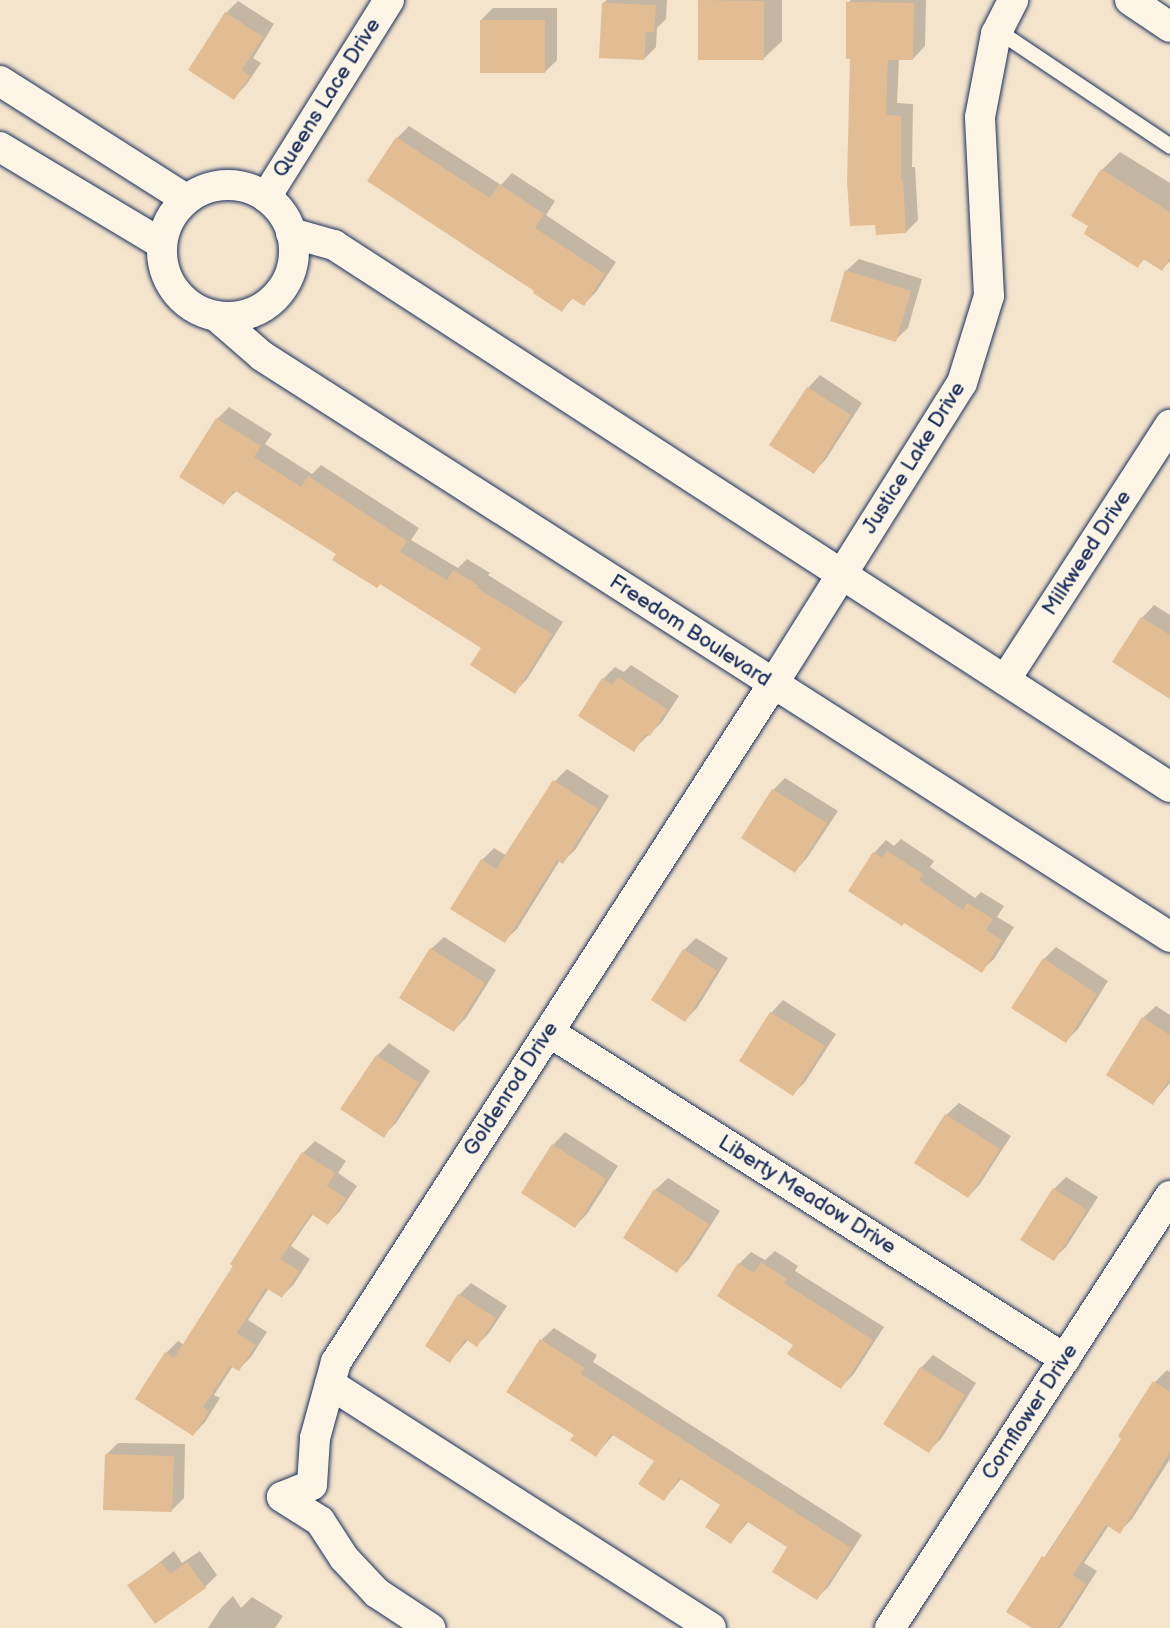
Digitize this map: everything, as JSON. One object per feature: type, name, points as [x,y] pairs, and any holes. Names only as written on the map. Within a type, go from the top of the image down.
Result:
[{"type":"street","name":"Queens Lace Drive","points":[[266,197],[389,0]]},
{"type":"street","name":"Justice Lake Drive","points":[[773,684],[962,383],[989,296],[980,117],[997,30],[1013,0]]},
{"type":"street","points":[[1130,0],[1170,27]]},
{"type":"street","points":[[0,81],[186,199]]},
{"type":"street","points":[[0,147],[162,244]]},
{"type":"street","points":[[225,184],[247,187],[266,197],[282,213],[291,233],[294,254],[289,276],[277,295],[260,309],[238,316],[216,316],[195,308],[178,295],[166,277],[162,244],[171,215],[186,199],[204,189],[225,184]]},
{"type":"street","points":[[291,233],[334,245],[1170,787]]},
{"type":"street","name":"Freedom Boulevard","points":[[216,316],[262,356],[1170,937]]},
{"type":"street","name":"Milkweed Drive","points":[[1005,680],[1170,425]]},
{"type":"street","name":"Goldenrod Drive","points":[[430,1628],[377,1593],[344,1558],[320,1521],[282,1497],[312,1485],[315,1438],[336,1362],[773,684]]},
{"type":"street","name":"Liberty Meadow Drive","points":[[549,1032],[1065,1359]]},
{"type":"street","name":"Cornflower Drive","points":[[890,1628],[1170,1196]]},
{"type":"street","points":[[330,1384],[711,1628]]},
{"type":"lane","points":[[997,30],[1170,146]]},
{"type":"building","points":[[698,0],[764,1],[764,60],[698,60]]},
{"type":"building","points":[[846,2],[914,3],[913,60],[888,60],[886,115],[901,116],[901,179],[903,179],[906,233],[876,235],[875,225],[850,226],[847,181],[850,59],[846,59]]},
{"type":"building","points":[[602,3],[656,5],[654,32],[646,32],[644,60],[599,58]]},
{"type":"building","points":[[225,12],[263,37],[242,70],[250,76],[234,100],[188,70]]},
{"type":"building","points":[[480,20],[545,20],[545,73],[480,73]]},
{"type":"building","points":[[396,137],[490,198],[499,184],[544,214],[535,228],[605,274],[584,306],[571,298],[562,312],[533,293],[534,291],[367,181]]},
{"type":"building","points":[[1101,169],[1170,212],[1170,258],[1162,271],[1143,259],[1138,268],[1084,234],[1088,226],[1071,216]]},
{"type":"building","points":[[845,270],[911,291],[896,342],[830,321]]},
{"type":"building","points":[[807,387],[851,415],[814,474],[769,445]]},
{"type":"building","points":[[216,418],[261,446],[254,457],[301,487],[308,476],[407,541],[400,552],[447,580],[453,570],[479,586],[477,588],[552,634],[515,694],[470,665],[481,648],[380,584],[377,588],[332,560],[336,554],[234,490],[224,505],[179,477]]},
{"type":"building","points":[[1141,617],[1170,635],[1170,699],[1112,662]]},
{"type":"building","points":[[618,677],[667,709],[650,736],[645,734],[634,752],[578,716],[602,678],[612,685]]},
{"type":"building","points":[[553,780],[598,809],[563,864],[557,860],[505,943],[450,909],[481,859],[496,869]]},
{"type":"building","points":[[772,789],[827,823],[795,873],[741,838]]},
{"type":"building","points":[[887,851],[923,874],[919,880],[963,910],[967,903],[993,919],[986,930],[1002,940],[982,973],[904,923],[902,926],[848,891],[873,852],[882,858]]},
{"type":"building","points":[[430,948],[485,983],[454,1032],[399,998]]},
{"type":"building","points":[[683,949],[717,971],[685,1022],[651,1000]]},
{"type":"building","points":[[1043,958],[1097,994],[1066,1043],[1011,1008]]},
{"type":"building","points":[[770,1012],[825,1046],[793,1096],[739,1061]]},
{"type":"building","points":[[1142,1017],[1170,1035],[1170,1078],[1153,1105],[1106,1075]]},
{"type":"building","points":[[376,1055],[419,1083],[384,1138],[340,1109]]},
{"type":"building","points":[[945,1114],[1000,1149],[968,1198],[914,1163]]},
{"type":"building","points":[[552,1144],[606,1179],[575,1228],[521,1193]]},
{"type":"building","points":[[302,1152],[335,1173],[327,1186],[346,1198],[328,1225],[311,1214],[280,1259],[299,1271],[282,1298],[266,1288],[237,1333],[256,1345],[239,1371],[230,1366],[203,1407],[209,1411],[193,1436],[135,1399],[165,1352],[174,1358],[233,1266],[230,1264]]},
{"type":"building","points":[[1053,1188],[1087,1210],[1054,1261],[1020,1240]]},
{"type":"building","points":[[654,1189],[709,1224],[677,1273],[623,1238]]},
{"type":"building","points":[[761,1262],[787,1279],[784,1283],[873,1340],[841,1389],[787,1354],[793,1345],[717,1296],[738,1263],[754,1273]]},
{"type":"building","points":[[458,1294],[496,1318],[477,1347],[465,1339],[450,1363],[425,1346]]},
{"type":"building","points":[[540,1339],[585,1368],[581,1374],[851,1548],[817,1600],[772,1572],[787,1547],[746,1521],[731,1544],[705,1527],[720,1505],[679,1478],[664,1501],[638,1484],[654,1461],[611,1434],[596,1457],[570,1440],[574,1435],[506,1392]]},
{"type":"building","points":[[920,1367],[965,1395],[929,1453],[883,1424]]},
{"type":"building","points":[[1153,1381],[1170,1392],[1170,1452],[1120,1534],[1106,1525],[1073,1575],[1086,1584],[1057,1628],[1032,1628],[1006,1612],[1042,1556],[1045,1558],[1121,1439],[1118,1436]]},
{"type":"building","points":[[105,1454],[174,1456],[172,1512],[103,1510]]},
{"type":"building","points":[[161,1562],[170,1574],[187,1562],[206,1588],[155,1624],[127,1585]]}]
